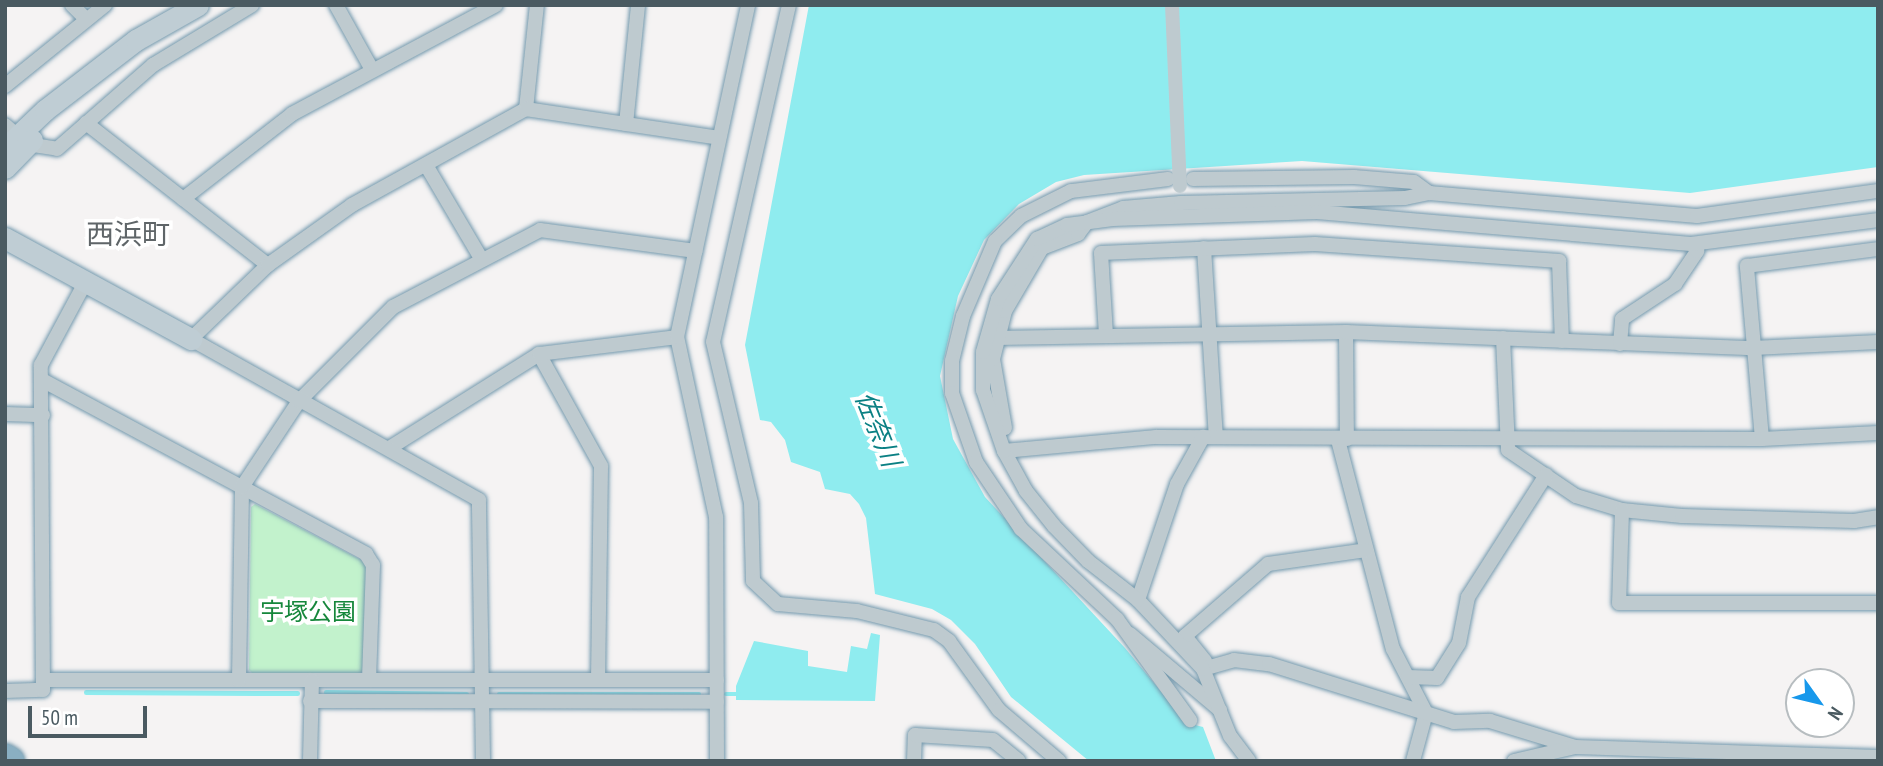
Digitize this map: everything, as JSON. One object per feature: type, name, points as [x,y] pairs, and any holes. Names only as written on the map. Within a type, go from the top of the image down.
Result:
[{"type":"highway","points":[[5,758],[10,761]]},
{"type":"street","points":[[72,5],[86,19]]},
{"type":"street","points":[[5,86],[105,5]]},
{"type":"street","points":[[13,138],[57,149],[153,65],[252,5]]},
{"type":"street","points":[[336,5],[371,68]]},
{"type":"street","points":[[183,199],[292,114],[371,68],[496,5]]},
{"type":"street","points":[[526,109],[537,5]]},
{"type":"street","points":[[626,124],[638,5]]},
{"type":"street","points":[[718,761],[716,517],[677,337],[748,5]]},
{"type":"street","points":[[789,5],[713,342],[751,503],[754,581],[778,604],[857,611],[934,630],[949,641],[999,710],[1059,761]]},
{"type":"street","points":[[1172,5],[1181,203]]},
{"type":"street","points":[[5,168],[13,138],[136,40],[184,13]]},
{"type":"street","points":[[191,340],[268,265],[352,205],[526,109],[719,138]]},
{"type":"street","points":[[86,123],[268,265]]},
{"type":"street","points":[[426,164],[482,260]]},
{"type":"street","points":[[1220,710],[1126,631],[1021,529],[999,498],[963,434],[952,393],[952,361],[979,274],[995,241],[1021,216],[1071,191],[1180,181],[1353,177],[1414,182],[1429,192]]},
{"type":"street","points":[[1206,668],[1138,600],[1088,561],[1054,526],[1026,491],[989,411],[981,372],[998,299],[1037,239],[1123,208],[1181,203],[1405,198],[1429,192],[1697,216],[1878,191]]},
{"type":"street","points":[[1087,222],[1317,212],[1695,244],[1878,220]]},
{"type":"street","points":[[1008,449],[996,397],[993,359],[997,338],[1016,288],[1042,248],[1078,234],[1087,222]]},
{"type":"street","points":[[239,680],[242,487],[299,401],[393,307],[540,230],[554,228],[696,251]]},
{"type":"street","points":[[5,238],[299,401],[391,447],[479,500],[483,761]]},
{"type":"street","points":[[1106,335],[1101,253],[1315,244],[1559,261],[1562,341]]},
{"type":"street","points":[[1620,344],[1622,319],[1675,284],[1697,251],[1695,244]]},
{"type":"street","points":[[1138,600],[1177,484],[1209,437],[1209,333],[1204,248]]},
{"type":"street","points":[[1762,439],[1747,266],[1878,249]]},
{"type":"street","points":[[5,691],[43,690],[41,365],[86,281]]},
{"type":"street","points":[[997,338],[1346,332],[1753,348],[1878,342]]},
{"type":"street","points":[[1346,332],[1342,440],[1366,550],[1393,649],[1426,713],[1413,761]]},
{"type":"street","points":[[391,447],[538,354],[677,337]]},
{"type":"street","points":[[1503,338],[1510,440],[1508,450],[1576,496],[1622,510],[1722,517],[1854,521],[1878,517]]},
{"type":"street","points":[[538,354],[601,466],[598,680]]},
{"type":"street","points":[[42,380],[366,554],[373,565],[369,680]]},
{"type":"street","points":[[5,414],[43,415]]},
{"type":"street","points":[[1008,449],[1209,437],[1342,440],[1762,439],[1878,433]]},
{"type":"street","points":[[1408,677],[1437,678],[1459,643],[1468,597],[1546,475]]},
{"type":"street","points":[[1622,510],[1619,603],[1878,603]]},
{"type":"street","points":[[1250,761],[1239,753],[1220,710],[1206,668],[1185,636],[1268,564],[1366,550]]},
{"type":"street","points":[[1126,631],[1138,654],[1190,720]]},
{"type":"street","points":[[1206,668],[1234,660],[1269,664],[1454,722],[1490,721],[1575,747]]},
{"type":"street","points":[[44,680],[717,680]]},
{"type":"street","points":[[310,761],[312,680]]},
{"type":"street","points":[[310,701],[717,702]]},
{"type":"street","points":[[914,761],[915,735],[993,740],[1019,761]]},
{"type":"street","points":[[1514,761],[1575,747],[1878,757]]},
{"type":"green space","name":"宇塚公園","points":[[255,504],[363,561],[368,568],[363,671],[359,674],[253,674],[249,670],[251,507]]},
{"type":"water","name":"佐奈川","points":[[809,5],[1878,5],[1878,167],[1690,193],[1302,161],[1084,175],[1056,182],[1019,204],[984,240],[958,296],[940,376],[953,439],[985,497],[1125,648],[1187,723],[1203,727],[1216,761],[1089,761],[1011,697],[975,644],[951,620],[932,609],[875,594],[866,518],[859,504],[850,494],[825,489],[820,472],[791,462],[785,440],[771,422],[760,420],[745,345]]},
{"type":"water","points":[[871,633],[880,635],[875,701],[736,700],[736,686],[754,641],[808,651],[808,666],[847,672],[851,646],[867,649]]},
{"type":"waterway","points":[[86,692],[297,693]]},
{"type":"waterway","points":[[326,692],[466,694]]},
{"type":"waterway","points":[[499,694],[699,694]]},
{"type":"waterway","points":[[726,694],[739,694]]},
{"type":"district","name":"西浜町","points":[[128,234]]}]
